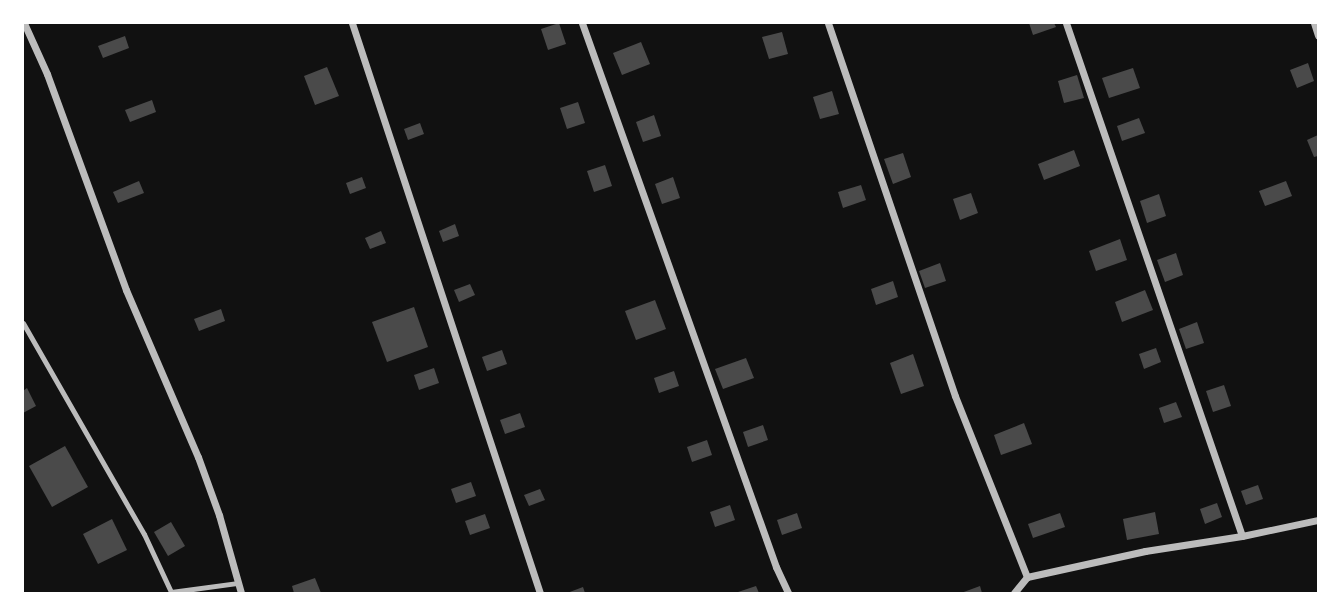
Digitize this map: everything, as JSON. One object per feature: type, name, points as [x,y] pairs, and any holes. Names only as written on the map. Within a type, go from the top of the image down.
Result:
[{"type":"street","points":[[24,23],[47,74],[126,290],[198,457],[219,515],[241,593]]},
{"type":"street","points":[[352,23],[540,593]]},
{"type":"street","points":[[582,23],[771,555],[788,593]]},
{"type":"street","points":[[828,23],[955,396],[1027,577]]},
{"type":"street","points":[[1066,23],[1242,536]]},
{"type":"street","points":[[1314,23],[1318,35]]},
{"type":"street","points":[[1014,593],[1027,577],[1145,551],[1242,536],[1318,520]]},
{"type":"lane","points":[[23,323],[144,534],[171,592],[238,583]]},
{"type":"building","points":[[559,23],[566,44],[548,50],[541,29]]},
{"type":"building","points":[[1029,23],[1054,23],[1056,27],[1033,35]]},
{"type":"building","points":[[782,32],[788,54],[769,59],[762,37]]},
{"type":"building","points":[[125,36],[129,48],[103,58],[98,46]]},
{"type":"building","points":[[641,42],[650,64],[622,75],[613,53]]},
{"type":"building","points":[[1308,63],[1314,81],[1297,88],[1290,70]]},
{"type":"building","points":[[327,67],[339,96],[315,105],[304,76]]},
{"type":"building","points":[[1133,68],[1140,88],[1109,98],[1102,78]]},
{"type":"building","points":[[1077,75],[1084,98],[1064,103],[1058,81]]},
{"type":"building","points":[[832,91],[839,114],[820,119],[813,97]]},
{"type":"building","points":[[152,100],[156,112],[130,122],[125,110]]},
{"type":"building","points":[[578,102],[585,123],[567,129],[560,108]]},
{"type":"building","points":[[654,115],[661,136],[643,142],[636,122]]},
{"type":"building","points":[[1139,118],[1145,133],[1122,141],[1117,126]]},
{"type":"building","points":[[420,123],[424,134],[408,140],[404,129]]},
{"type":"building","points":[[1318,135],[1318,156],[1314,157],[1307,140]]},
{"type":"building","points":[[1074,150],[1080,166],[1044,180],[1038,164]]},
{"type":"building","points":[[903,153],[911,177],[893,184],[884,159]]},
{"type":"building","points":[[605,165],[612,186],[594,192],[587,171]]},
{"type":"building","points":[[362,177],[366,188],[350,194],[346,183]]},
{"type":"building","points":[[673,177],[680,198],[662,204],[655,184]]},
{"type":"building","points":[[139,181],[144,193],[118,203],[113,192]]},
{"type":"building","points":[[1286,181],[1292,196],[1265,206],[1259,191]]},
{"type":"building","points":[[861,185],[866,200],[843,208],[838,192]]},
{"type":"building","points":[[971,193],[978,213],[960,220],[953,199]]},
{"type":"building","points":[[1159,194],[1166,216],[1147,223],[1140,201]]},
{"type":"building","points":[[455,224],[459,236],[443,242],[439,231]]},
{"type":"building","points":[[381,231],[386,243],[370,249],[365,238]]},
{"type":"building","points":[[1120,239],[1127,260],[1096,271],[1089,251]]},
{"type":"building","points":[[1176,253],[1183,275],[1165,282],[1157,260]]},
{"type":"building","points":[[940,263],[946,281],[925,288],[919,271]]},
{"type":"building","points":[[893,281],[898,297],[876,305],[871,289]]},
{"type":"building","points":[[470,284],[475,295],[459,302],[454,290]]},
{"type":"building","points":[[1145,290],[1153,310],[1122,322],[1115,302]]},
{"type":"building","points":[[655,300],[666,329],[636,340],[625,311]]},
{"type":"building","points":[[414,307],[428,347],[387,362],[372,322]]},
{"type":"building","points":[[221,309],[225,321],[199,331],[194,319]]},
{"type":"building","points":[[1197,322],[1204,343],[1186,349],[1179,329]]},
{"type":"building","points":[[1156,348],[1161,362],[1144,369],[1139,354]]},
{"type":"building","points":[[502,350],[507,364],[487,371],[482,357]]},
{"type":"building","points":[[913,354],[924,386],[901,394],[890,363]]},
{"type":"building","points":[[746,358],[754,378],[723,389],[715,369]]},
{"type":"building","points":[[434,368],[439,383],[419,390],[414,375]]},
{"type":"building","points":[[674,371],[679,386],[659,393],[654,378]]},
{"type":"building","points":[[1224,385],[1231,406],[1213,412],[1206,391]]},
{"type":"building","points":[[27,388],[36,406],[23,413],[23,391]]},
{"type":"building","points":[[1176,402],[1182,417],[1164,423],[1159,408]]},
{"type":"building","points":[[520,413],[525,427],[505,434],[500,420]]},
{"type":"building","points":[[1024,423],[1032,444],[1001,455],[994,435]]},
{"type":"building","points":[[763,425],[768,440],[748,447],[743,432]]},
{"type":"building","points":[[707,440],[712,455],[692,462],[687,447]]},
{"type":"building","points":[[65,446],[88,487],[52,507],[29,466]]},
{"type":"building","points":[[471,482],[476,496],[456,503],[451,489]]},
{"type":"building","points":[[1258,485],[1263,499],[1246,505],[1241,491]]},
{"type":"building","points":[[540,489],[545,500],[529,506],[524,495]]},
{"type":"building","points":[[1217,503],[1222,517],[1205,524],[1200,509]]},
{"type":"building","points":[[730,505],[735,520],[715,527],[710,512]]},
{"type":"building","points":[[1155,512],[1159,534],[1127,540],[1123,519]]},
{"type":"building","points":[[797,513],[802,528],[782,535],[777,520]]},
{"type":"building","points":[[1060,513],[1065,527],[1033,538],[1028,524]]},
{"type":"building","points":[[485,514],[490,528],[470,535],[465,521]]},
{"type":"building","points":[[112,519],[127,550],[98,564],[83,534]]},
{"type":"building","points":[[171,522],[185,546],[168,556],[154,532]]},
{"type":"building","points":[[315,578],[321,593],[294,593],[292,586]]},
{"type":"building","points":[[756,586],[759,593],[735,593]]},
{"type":"building","points":[[980,586],[982,593],[961,593]]},
{"type":"building","points":[[583,587],[585,593],[567,593]]}]
